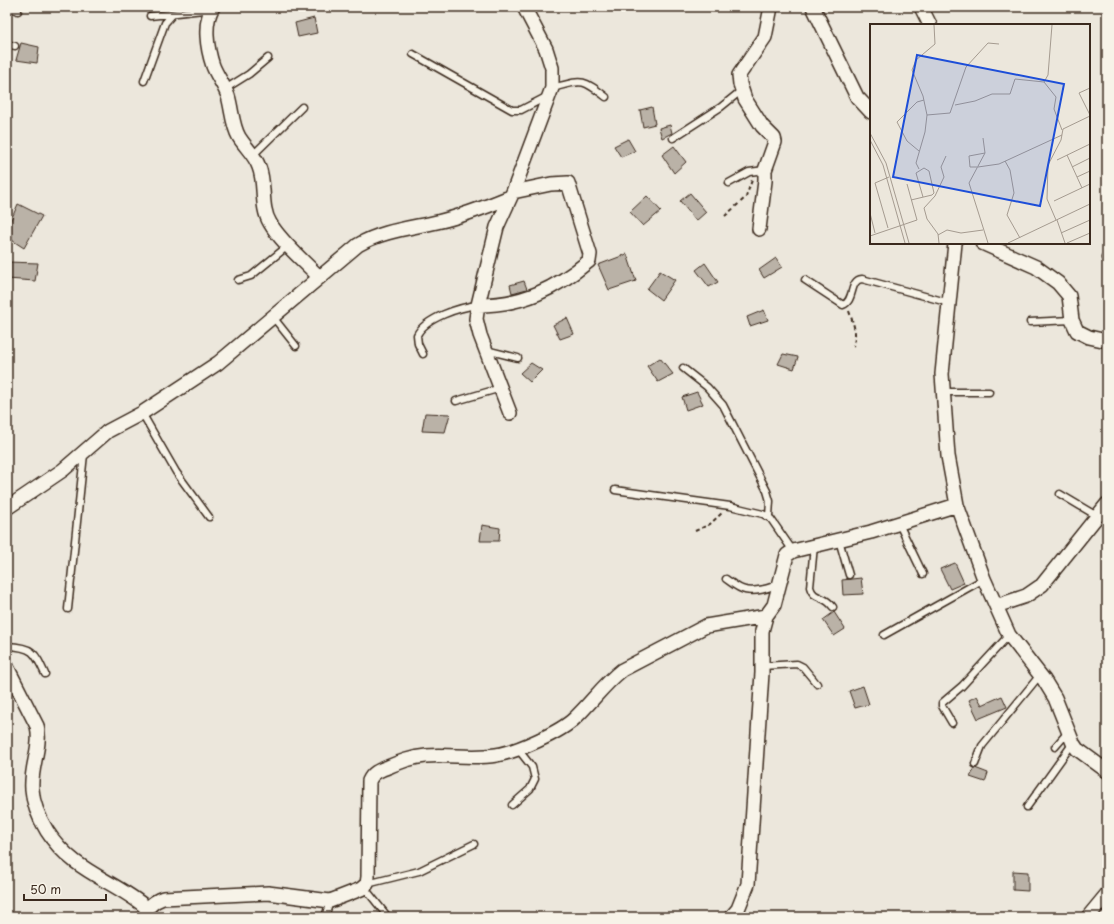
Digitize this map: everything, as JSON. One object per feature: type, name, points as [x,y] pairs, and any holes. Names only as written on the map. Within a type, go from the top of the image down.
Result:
[{"type":"street","points":[[510,414],[480,335],[476,319],[497,227],[512,195],[551,92],[552,68],[546,49],[524,7]]},
{"type":"street","points":[[759,229],[765,181],[760,171],[774,147],[774,138],[762,126],[745,99],[739,75],[765,37],[772,7]]},
{"type":"street","points":[[813,7],[857,97],[870,111]]},
{"type":"street","points":[[921,7],[930,24]]},
{"type":"street","points":[[212,8],[206,26],[211,56],[214,67],[225,89],[235,129],[239,137],[253,155],[260,169],[269,222],[288,245],[319,277]]},
{"type":"street","points":[[7,508],[63,470],[108,431],[142,413],[218,363],[319,277],[367,239],[464,215],[512,195],[551,184],[568,183],[590,254],[589,261],[546,291],[522,300],[492,305],[478,305]]},
{"type":"street","points":[[955,244],[942,374],[948,456],[957,505],[984,579],[1009,635],[1040,675],[1055,698],[1070,738],[1077,749],[1107,771]]},
{"type":"street","points":[[984,244],[1036,267],[1058,284],[1069,296],[1072,320],[1077,331],[1089,337],[1107,341]]},
{"type":"street","points":[[996,606],[1026,596],[1042,585],[1107,504]]},
{"type":"street","points":[[731,917],[738,908],[748,884],[762,666],[762,631],[766,616],[774,605],[786,555],[792,551],[899,524],[957,505]]},
{"type":"street","points":[[7,667],[37,726],[39,733],[32,771],[32,787],[34,804],[40,820],[54,843],[68,857],[84,869],[127,893],[148,914],[154,902],[163,898],[268,893],[330,901],[366,885],[368,877],[369,781],[371,776],[377,772],[412,758],[426,756],[493,755],[517,748],[560,730],[574,719],[611,679],[622,670],[706,626],[766,616]]},
{"type":"street","points":[[1088,917],[1107,894]]},
{"type":"lane","points":[[7,7],[18,11]]},
{"type":"lane","points":[[150,16],[212,8]]},
{"type":"lane","points":[[144,81],[165,23],[173,14]]},
{"type":"lane","points":[[7,44],[15,46]]},
{"type":"lane","points":[[413,54],[512,110],[521,110],[551,92],[580,82],[587,83],[606,97]]},
{"type":"lane","points":[[225,89],[249,74],[268,58]]},
{"type":"lane","points":[[673,138],[721,107],[742,90]]},
{"type":"lane","points":[[253,155],[302,107]]},
{"type":"lane","points":[[729,183],[749,172],[760,171]]},
{"type":"lane","points":[[238,280],[251,276],[288,245]]},
{"type":"lane","points":[[806,280],[838,304],[843,305],[847,304],[858,279],[950,303]]},
{"type":"lane","points":[[423,354],[418,344],[417,335],[425,324],[459,309],[478,305]]},
{"type":"lane","points":[[273,317],[296,346]]},
{"type":"lane","points":[[1030,322],[1072,320]]},
{"type":"lane","points":[[486,350],[518,358]]},
{"type":"lane","points":[[684,368],[707,387],[723,405],[767,491],[770,501],[769,516],[792,551]]},
{"type":"lane","points":[[456,401],[501,388]]},
{"type":"lane","points":[[943,392],[989,392]]},
{"type":"lane","points":[[142,413],[176,472],[209,516]]},
{"type":"lane","points":[[68,609],[84,452]]},
{"type":"lane","points":[[615,490],[730,506],[769,516]]},
{"type":"lane","points":[[1060,494],[1097,516]]},
{"type":"lane","points":[[899,524],[924,574]]},
{"type":"lane","points":[[839,540],[849,575]]},
{"type":"lane","points":[[814,546],[810,587],[811,593],[814,596],[828,600],[833,607]]},
{"type":"lane","points":[[726,579],[744,590],[752,591],[774,586],[779,582]]},
{"type":"lane","points":[[884,635],[984,579]]},
{"type":"lane","points":[[952,723],[942,704],[962,686],[1009,635]]},
{"type":"lane","points":[[7,646],[21,647],[31,651],[37,656],[45,674]]},
{"type":"lane","points":[[762,666],[797,664],[803,667],[817,684]]},
{"type":"lane","points":[[975,764],[982,746],[1040,675]]},
{"type":"lane","points":[[1055,747],[1070,738]]},
{"type":"lane","points":[[1027,807],[1070,738]]},
{"type":"lane","points":[[512,805],[530,789],[536,779],[532,768],[517,748]]},
{"type":"lane","points":[[388,917],[366,885],[419,871],[474,844]]},
{"type":"lane","points":[[325,917],[330,901]]},
{"type":"path","points":[[725,216],[746,197],[760,171]]},
{"type":"path","points":[[847,304],[856,338],[853,346]]},
{"type":"path","points":[[695,531],[710,524],[730,506]]},
{"type":"building","points":[[314,18],[317,33],[298,37],[295,23]]},
{"type":"building","points":[[21,43],[39,47],[37,63],[16,60]]},
{"type":"building","points":[[652,107],[655,124],[643,127],[640,110]]},
{"type":"building","points":[[670,125],[672,133],[662,138],[659,128]]},
{"type":"building","points":[[628,139],[635,151],[621,157],[614,146]]},
{"type":"building","points":[[674,146],[686,162],[674,173],[662,155]]},
{"type":"building","points":[[690,193],[706,212],[696,221],[680,201]]},
{"type":"building","points":[[647,196],[661,211],[643,226],[630,212]]},
{"type":"building","points":[[18,204],[42,216],[24,248],[7,237],[7,229]]},
{"type":"building","points":[[627,254],[636,281],[609,290],[598,265]]},
{"type":"building","points":[[776,258],[782,267],[764,278],[759,270]]},
{"type":"building","points":[[7,262],[38,263],[35,281],[7,279]]},
{"type":"building","points":[[705,263],[718,282],[709,287],[696,270]]},
{"type":"building","points":[[660,271],[675,280],[661,300],[647,289]]},
{"type":"building","points":[[524,281],[527,289],[512,293],[510,285]]},
{"type":"building","points":[[764,310],[768,320],[750,326],[747,317]]},
{"type":"building","points":[[567,318],[574,334],[560,339],[553,325]]},
{"type":"building","points":[[783,354],[798,357],[794,369],[778,364]]},
{"type":"building","points":[[660,358],[673,374],[658,382],[647,366]]},
{"type":"building","points":[[531,363],[542,370],[530,382],[520,373]]},
{"type":"building","points":[[697,392],[703,404],[686,410],[682,397]]},
{"type":"building","points":[[425,413],[450,414],[445,432],[422,431]]},
{"type":"building","points":[[482,525],[500,528],[499,541],[480,541]]},
{"type":"building","points":[[955,563],[964,583],[950,589],[940,569]]},
{"type":"building","points":[[861,578],[863,594],[843,595],[842,580]]},
{"type":"building","points":[[834,612],[845,629],[834,636],[823,620]]},
{"type":"building","points":[[863,686],[869,704],[855,708],[849,691]]},
{"type":"building","points":[[977,696],[982,705],[1002,696],[1007,707],[978,719],[969,700]]},
{"type":"building","points":[[975,768],[988,773],[985,782],[970,777]]},
{"type":"building","points":[[1013,871],[1028,872],[1028,891],[1013,890]]}]
